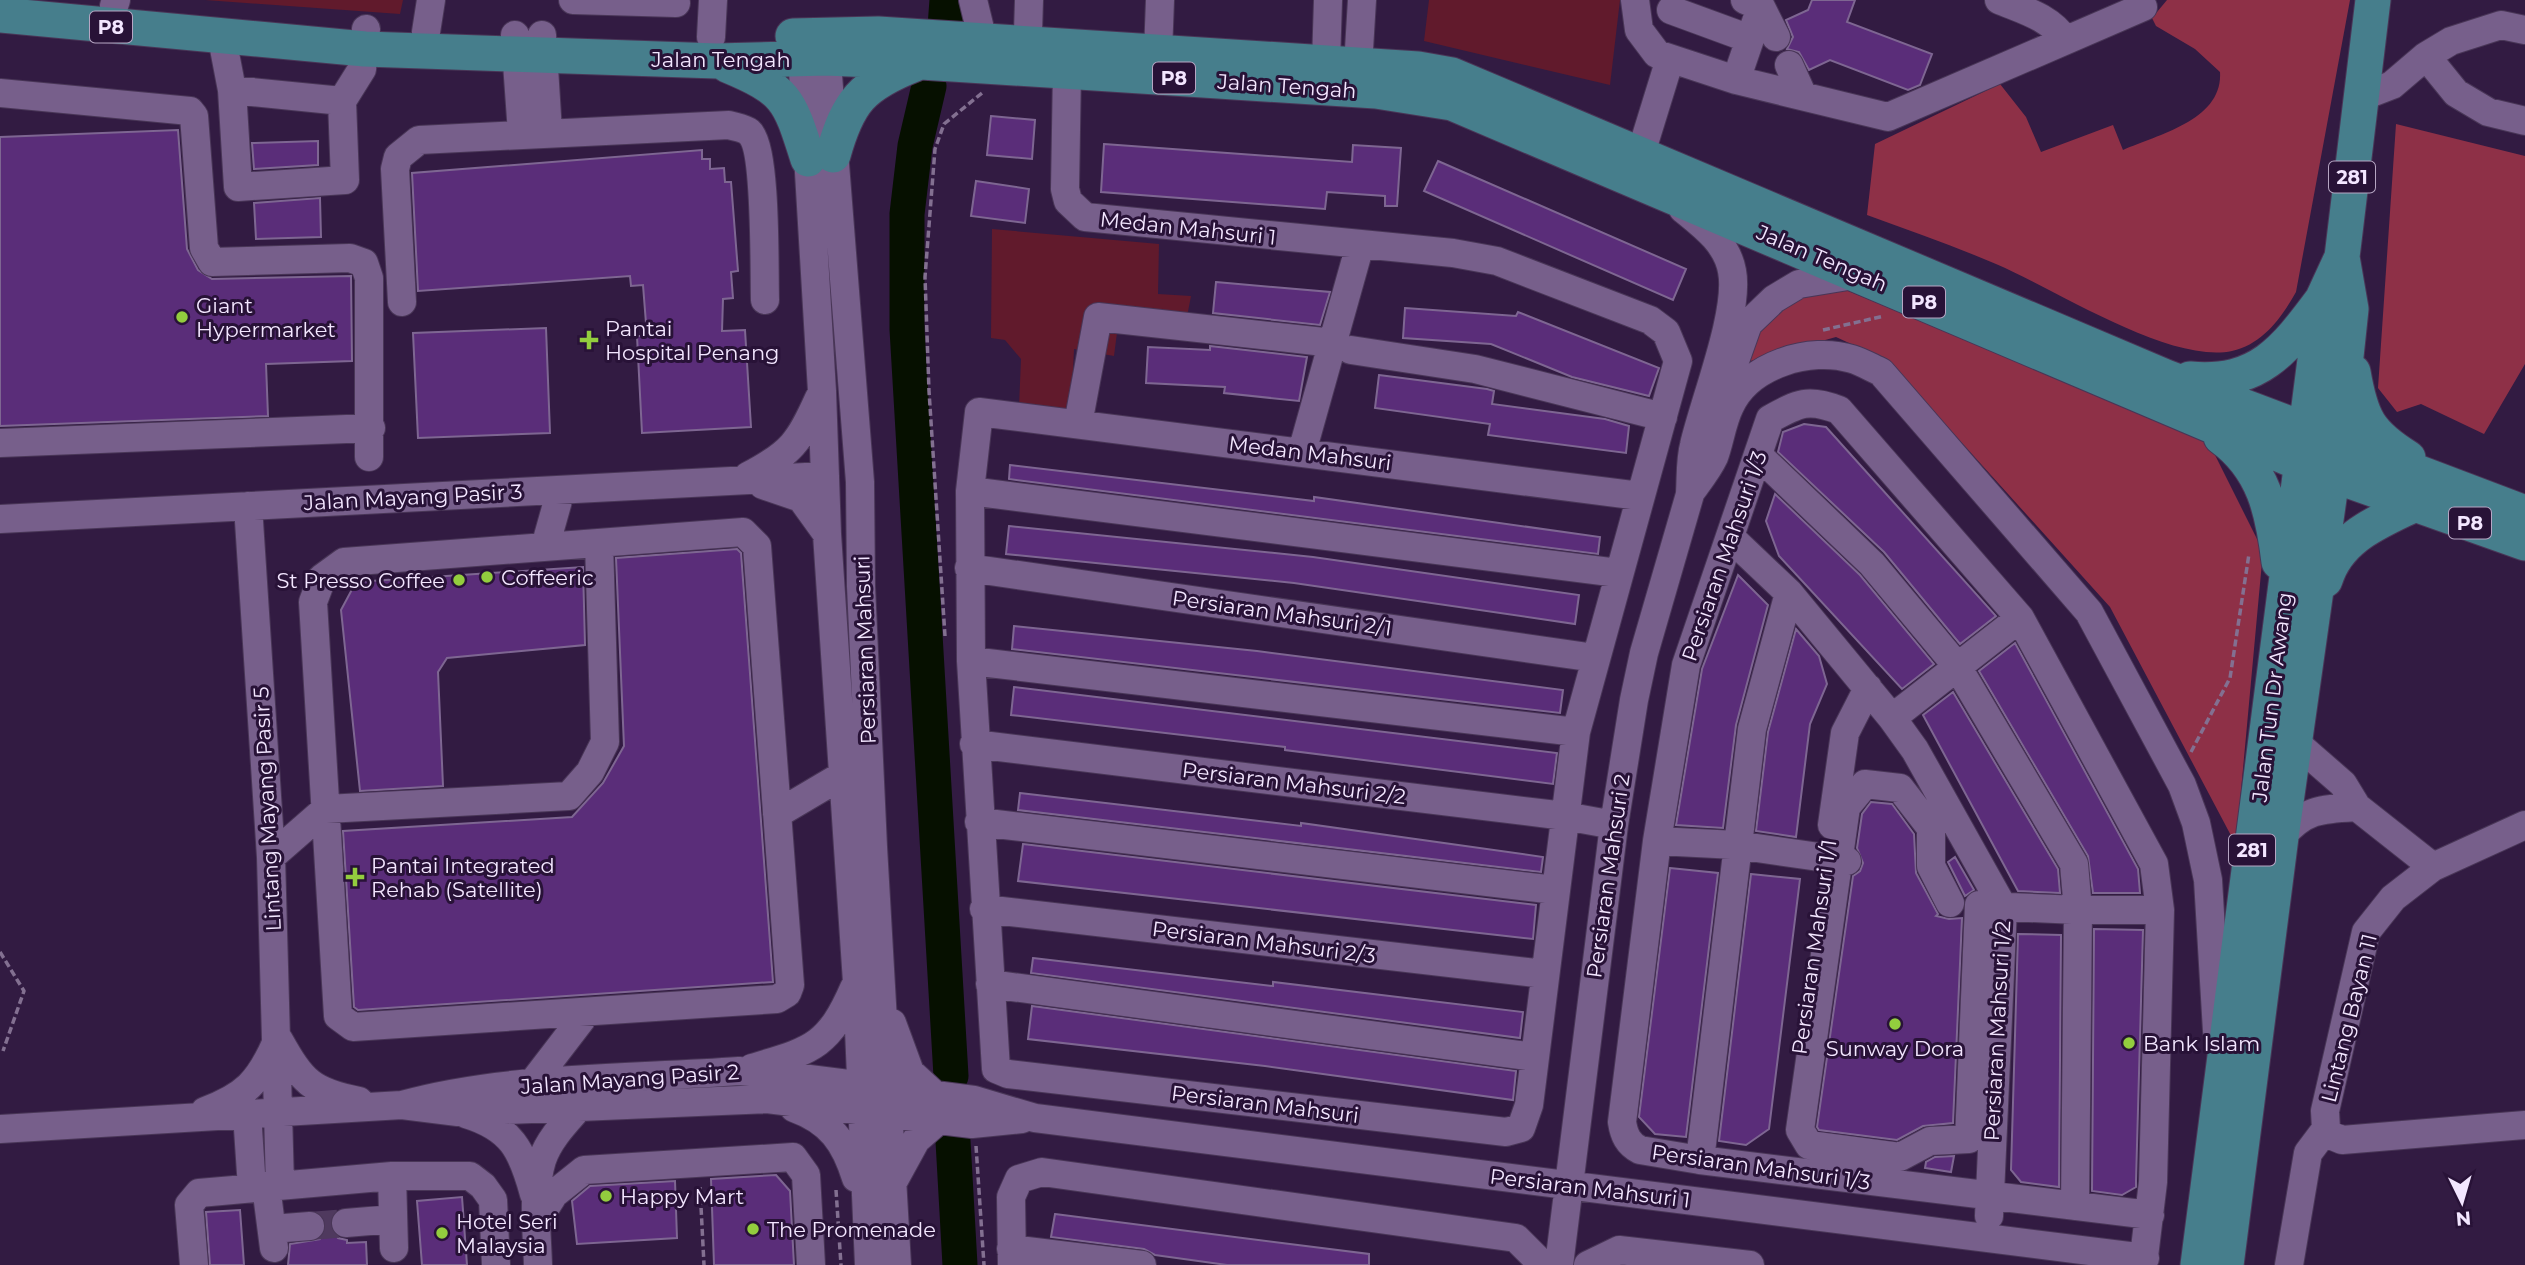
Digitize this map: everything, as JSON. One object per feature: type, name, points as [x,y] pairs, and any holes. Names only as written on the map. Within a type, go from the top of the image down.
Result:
[{"type":"main road","name":"Jalan Tengah","points":[[57,0],[115,3],[365,39],[428,16],[529,45]]},
{"type":"main road","name":"Jalan Tun Dr Awang","points":[[2198,1265],[2220,1093],[2299,611],[2320,453],[2323,298],[2342,257],[2372,14]]},
{"type":"main road","name":"Jalan Tengah","points":[[0,15],[222,38],[365,39],[714,49],[814,47],[921,62],[1158,52],[1342,64],[1452,75],[2166,377],[2320,453]]},
{"type":"main road","name":"Jalan Tengah","points":[[814,47],[878,34],[982,41],[1068,71],[1376,92],[1439,100],[1475,110],[2194,417],[2320,453]]},
{"type":"main road","points":[[714,49],[772,85],[820,157],[852,103],[872,84],[921,62]]},
{"type":"main road","name":"Jalan Tun Dr Awang","points":[[2320,453],[2348,341],[2351,297],[2342,257]]},
{"type":"main road","points":[[2166,377],[2214,382],[2240,377],[2259,368],[2294,339],[2323,298]]},
{"type":"main road","points":[[2348,341],[2357,397],[2364,419],[2374,435],[2459,488]]},
{"type":"main road","points":[[2194,417],[2236,448],[2260,481],[2299,611]]},
{"type":"main road","name":"P8","points":[[2320,453],[2459,488],[2525,513]]},
{"type":"main road","name":"P8","points":[[2320,453],[2415,504],[2525,543]]},
{"type":"main road","points":[[2299,611],[2328,573],[2347,542],[2368,527],[2415,504]]},
{"type":"main road","name":"Jalan Tun Dr Awang","points":[[2226,1265],[2281,837],[2296,743],[2299,611]]},
{"type":"street","points":[[573,0],[676,3]]},
{"type":"street","points":[[713,0],[714,49]]},
{"type":"street","points":[[973,0],[982,41]]},
{"type":"street","points":[[1028,56],[1029,0]]},
{"type":"street","points":[[1158,52],[1160,0]]},
{"type":"street","points":[[1328,0],[1342,64]]},
{"type":"street","points":[[1342,64],[1362,0]]},
{"type":"street","points":[[1635,0],[1639,30],[1663,56],[1736,80],[1780,92],[1802,94],[1882,116],[1895,116],[2143,7]]},
{"type":"street","points":[[1999,0],[2057,27],[2064,40]]},
{"type":"street","points":[[1736,80],[1763,38],[1753,3]]},
{"type":"street","points":[[1641,153],[1673,5],[1763,38]]},
{"type":"street","points":[[2361,97],[2392,85],[2426,56],[2451,41],[2487,29],[2512,25],[2525,30]]},
{"type":"street","points":[[222,38],[232,90],[238,187],[345,180],[342,102],[362,69],[365,39]]},
{"type":"street","points":[[529,45],[535,132]]},
{"type":"street","name":"Persiaran Mahsuri","points":[[814,47],[820,157],[822,391],[827,534],[843,775],[868,979]]},
{"type":"street","points":[[2426,56],[2456,93],[2488,112],[2525,121]]},
{"type":"street","points":[[1789,65],[1802,94]]},
{"type":"street","name":"Medan Mahsuri 1","points":[[1068,71],[1065,189],[1068,201],[1085,217],[1452,253],[1497,261],[1650,320],[1666,332],[1678,355],[1663,417]]},
{"type":"street","points":[[232,90],[342,102]]},
{"type":"street","points":[[0,93],[190,111],[194,116],[204,248],[212,262],[350,258],[364,263],[369,278],[369,457]]},
{"type":"street","points":[[402,302],[395,169],[398,157],[419,140],[535,132],[729,125],[750,133],[757,144],[761,170],[765,300]]},
{"type":"street","name":"Persiaran Mahsuri","points":[[820,157],[851,344],[860,482],[868,979],[874,1100],[866,1211],[869,1265]]},
{"type":"street","points":[[1655,187],[1712,233],[1732,270],[1730,313],[1693,446],[1690,493]]},
{"type":"street","points":[[1303,452],[1342,346],[1360,245]]},
{"type":"street","points":[[1690,493],[1748,324],[1774,299],[1799,284],[1860,275]]},
{"type":"street","points":[[1078,424],[1098,317],[1342,346],[1475,369],[1663,417],[1576,732],[1535,1057],[990,984],[974,744],[969,568],[970,491],[1618,573]]},
{"type":"street","points":[[851,344],[841,374],[841,457],[825,476],[844,491],[849,524],[861,555]]},
{"type":"street","points":[[1690,493],[1713,459],[1730,406],[1744,385],[1759,374],[1787,360],[1820,355],[1851,358],[1881,372],[2089,612],[2182,785],[2196,823],[2208,880],[2220,1093]]},
{"type":"street","points":[[740,481],[780,459],[793,446],[822,391]]},
{"type":"street","name":"Persiaran Mahsuri 1/3","points":[[2144,1261],[2150,1215],[2160,910],[2154,864],[2020,618],[1839,410],[1815,401],[1794,406],[1770,419],[1686,665],[1657,841],[1622,1122],[1627,1140],[1640,1150],[1700,1160],[2150,1215]]},
{"type":"street","name":"Medan Mahsuri","points":[[970,491],[979,412],[1640,496]]},
{"type":"street","points":[[0,443],[371,428]]},
{"type":"street","points":[[1758,455],[1872,564],[1957,666],[2074,864],[2078,910],[2075,1206]]},
{"type":"street","name":"Jalan Mayang Pasir 3","points":[[0,519],[561,490],[641,478],[740,481],[825,476]]},
{"type":"street","points":[[740,481],[781,489],[801,498],[814,512],[827,534]]},
{"type":"street","points":[[545,547],[561,490]]},
{"type":"street","name":"Persiaran Mahsuri 2","points":[[1559,1265],[1614,825],[1644,653],[1690,493]]},
{"type":"street","name":"Lintang Mayang Pasir 5","points":[[248,506],[271,857],[278,1037],[276,1112],[266,1186]]},
{"type":"street","points":[[743,532],[757,546],[790,985],[787,993],[777,999],[353,1027],[338,1016],[313,602],[322,578],[344,562],[599,544],[743,532]]},
{"type":"street","name":"Persiaran Mahsuri 1/2","points":[[1731,538],[1789,593],[1868,688],[1915,750],[1991,906],[1990,1197],[1987,1238]]},
{"type":"street","points":[[271,857],[326,810],[569,796],[590,772],[605,742],[599,544]]},
{"type":"street","name":"Persiaran Mahsuri 2/1","points":[[969,568],[1595,658]]},
{"type":"street","points":[[1700,1160],[1752,729],[1789,593]]},
{"type":"street","points":[[1892,718],[2020,618]]},
{"type":"street","points":[[1644,653],[1686,665]]},
{"type":"street","points":[[971,661],[1576,732]]},
{"type":"street","name":"Persiaran Mahsuri 1/1","points":[[1774,1211],[1837,860],[1845,733],[1868,688]]},
{"type":"street","points":[[2296,743],[2343,784],[2357,807],[2433,867]]},
{"type":"street","name":"Persiaran Mahsuri 2/2","points":[[974,744],[1565,816],[1614,825]]},
{"type":"street","points":[[777,814],[843,775]]},
{"type":"street","points":[[1991,906],[1969,1139],[1930,1140],[1900,1157],[1809,1145],[1800,1130],[1837,860],[1846,807],[1865,784],[1900,788],[1931,828],[1931,866],[1942,902],[2078,910],[2160,910]]},
{"type":"street","points":[[2281,837],[2301,817],[2316,810],[2357,807]]},
{"type":"street","points":[[979,822],[1555,890]]},
{"type":"street","name":"Lintang Bayan 11","points":[[2326,1129],[2325,1111],[2366,932],[2393,898],[2433,867],[2525,829]]},
{"type":"street","points":[[1657,841],[1736,845],[1837,860]]},
{"type":"street","name":"Persiaran Mahsuri 2/3","points":[[984,909],[1544,974]]},
{"type":"street","points":[[739,1071],[791,1056],[822,1041],[868,979]]},
{"type":"street","points":[[868,979],[905,1065],[938,1107],[893,1182]]},
{"type":"street","name":"Persiaran Mahsuri","points":[[990,984],[996,1069],[1008,1074],[1506,1132],[1521,1128],[1529,1105],[1535,1057]]},
{"type":"street","points":[[531,1085],[587,1012]]},
{"type":"street","points":[[278,1037],[300,1076],[338,1097],[392,1105]]},
{"type":"street","points":[[184,1118],[233,1101],[246,1090],[264,1071],[278,1037]]},
{"type":"street","name":"Jalan Mayang Pasir 2","points":[[0,1129],[392,1105],[446,1093],[739,1071],[874,1100]]},
{"type":"street","points":[[767,1099],[810,1114],[831,1128],[849,1153],[866,1211]]},
{"type":"street","name":"Jalan Mayang Pasir 2","points":[[392,1105],[458,1112],[767,1099],[874,1100]]},
{"type":"street","name":"Persiaran Mahsuri","points":[[874,1100],[893,1182],[897,1265]]},
{"type":"street","name":"Persiaran Mahsuri 1","points":[[874,1100],[938,1107],[986,1102],[1035,1118],[1987,1238],[2144,1261]]},
{"type":"street","points":[[538,1265],[537,1212],[542,1161],[553,1139],[580,1106]]},
{"type":"street","name":"Persiaran Mahsuri 1","points":[[938,1107],[978,1124],[1035,1118]]},
{"type":"street","points":[[458,1112],[489,1121],[507,1133],[528,1173],[537,1212]]},
{"type":"street","points":[[247,1114],[266,1186],[273,1239],[310,1226]]},
{"type":"street","points":[[2289,1265],[2308,1153],[2326,1129],[2330,1135],[2342,1140],[2525,1125]]},
{"type":"street","points":[[537,1212],[584,1170],[793,1157],[806,1175],[811,1265]]},
{"type":"street","points":[[1142,1265],[1012,1257],[1011,1197],[1019,1179],[1042,1172],[1516,1238],[1543,1265]]},
{"type":"street","points":[[391,1176],[394,1248]]},
{"type":"street","points":[[194,1265],[190,1205],[199,1193],[391,1176],[470,1176],[483,1186],[493,1199],[496,1265]]},
{"type":"street","points":[[346,1223],[393,1219]]},
{"type":"street","points":[[1588,1265],[1619,1250],[1750,1265]]},
{"type":"path","points":[[1810,334],[1888,315]]},
{"type":"path","points":[[2187,760],[2230,678],[2251,541]]},
{"type":"path","points":[[0,951],[24,991],[3,1051]]},
{"type":"path","points":[[978,1124],[976,1146],[984,1265]]},
{"type":"path","points":[[699,1163],[704,1265]]},
{"type":"path","points":[[836,1177],[841,1265]]},
{"type":"shaded area","points":[[205,0],[403,0],[400,14]]},
{"type":"shaded area","points":[[1429,0],[1620,0],[1610,85],[1424,41]]},
{"type":"shaded area","points":[[2167,0],[2350,0],[2296,292],[2278,320],[2262,336],[2232,351],[2206,352],[2177,346],[2112,322],[1996,264],[1867,215],[1875,144],[2000,84],[2026,117],[2041,152],[2113,125],[2123,150],[2170,131],[2200,114],[2211,102],[2218,88],[2220,72],[2195,49],[2156,26],[2152,18]]},
{"type":"shaded area","points":[[2396,124],[2525,156],[2525,364],[2484,434],[2421,404],[2397,412],[2378,388]]},
{"type":"shaded area","points":[[992,229],[1159,244],[1158,294],[1191,296],[1186,322],[1119,317],[1114,356],[1074,349],[1071,412],[1019,407],[1021,359],[1005,340],[991,338]]},
{"type":"shaded area","points":[[1836,286],[2207,439],[2263,551],[2236,845],[2110,607],[1888,361],[1836,337],[1747,362],[1758,329],[1793,299]]},
{"type":"building","points":[[1812,0],[1855,0],[1847,22],[1932,54],[1920,85],[1908,90],[1830,60],[1809,70],[1799,52],[1787,49],[1793,37],[1786,20],[1808,10]]},
{"type":"building","points":[[991,116],[1035,120],[1032,159],[987,155]]},
{"type":"building","name":"Giant Hypermarket","points":[[178,130],[187,249],[198,270],[212,279],[351,276],[352,361],[266,364],[268,416],[0,426],[0,137]]},
{"type":"building","points":[[318,141],[318,165],[254,169],[252,143]]},
{"type":"building","points":[[1104,144],[1352,162],[1353,145],[1401,148],[1397,206],[1385,206],[1385,196],[1327,192],[1325,209],[1101,192]]},
{"type":"building","points":[[702,150],[702,159],[710,159],[710,169],[724,168],[725,182],[731,182],[738,271],[731,272],[733,298],[723,299],[722,331],[745,330],[751,427],[642,433],[637,336],[647,336],[643,285],[631,286],[630,276],[418,291],[412,173]]},
{"type":"building","points":[[1438,161],[1686,269],[1673,300],[1424,191]]},
{"type":"building","points":[[976,181],[1029,189],[1025,223],[971,216]]},
{"type":"building","points":[[320,198],[321,237],[256,239],[254,203]]},
{"type":"building","points":[[1216,282],[1330,292],[1320,325],[1213,313]]},
{"type":"building","points":[[1405,308],[1516,316],[1518,312],[1659,368],[1649,396],[1572,377],[1491,344],[1403,338]]},
{"type":"building","points":[[546,328],[550,433],[418,438],[413,333]]},
{"type":"building","points":[[1210,346],[1307,357],[1299,401],[1224,393],[1225,387],[1146,383],[1148,347],[1210,350]]},
{"type":"building","points":[[1379,375],[1487,389],[1494,391],[1492,404],[1605,419],[1629,426],[1626,453],[1488,435],[1490,424],[1375,408]]},
{"type":"building","points":[[1804,424],[1826,427],[1996,616],[1960,644],[1884,552],[1778,452],[1783,432]]},
{"type":"building","points":[[1010,465],[1314,501],[1314,497],[1600,537],[1598,554],[1009,479]]},
{"type":"building","points":[[1775,494],[1860,575],[1934,664],[1902,689],[1779,556],[1766,521]]},
{"type":"building","points":[[1009,526],[1313,557],[1579,595],[1575,624],[1294,583],[1006,554]]},
{"type":"building","points":[[737,549],[741,553],[773,982],[358,1010],[354,1007],[343,831],[572,817],[603,783],[624,746],[616,558]]},
{"type":"building","points":[[583,567],[585,645],[447,658],[438,672],[443,786],[360,791],[341,610],[356,582]]},
{"type":"building","points":[[1738,575],[1768,605],[1736,725],[1723,828],[1676,825],[1702,669]]},
{"type":"building","points":[[1014,626],[1257,651],[1563,690],[1560,713],[1012,649]]},
{"type":"building","points":[[1796,629],[1819,656],[1827,684],[1810,724],[1796,837],[1756,831],[1768,732]]},
{"type":"building","points":[[2015,643],[2138,869],[2140,893],[2093,893],[2088,856],[1979,671]]},
{"type":"building","points":[[1014,687],[1557,753],[1553,784],[1285,750],[1285,747],[1011,715]]},
{"type":"building","points":[[1953,692],[2058,869],[2060,893],[2018,891],[1923,715]]},
{"type":"building","points":[[1020,793],[1301,826],[1301,823],[1543,857],[1541,872],[1018,810]]},
{"type":"building","name":"Sunway Dora","points":[[1871,802],[1892,804],[1914,834],[1916,873],[1938,914],[1936,916],[1962,918],[1953,1123],[1923,1126],[1897,1140],[1819,1130],[1817,1127],[1853,876],[1860,871],[1863,863],[1857,848],[1862,814]]},
{"type":"building","points":[[1023,844],[1536,905],[1533,939],[1018,881]]},
{"type":"building","points":[[1955,857],[1974,890],[1965,896],[1948,862]]},
{"type":"building","points":[[1670,868],[1718,873],[1686,1137],[1655,1134],[1639,1117]]},
{"type":"building","points":[[1751,874],[1800,879],[1769,1129],[1746,1145],[1719,1141]]},
{"type":"building","points":[[2094,929],[2143,930],[2136,1187],[2122,1195],[2092,1191]]},
{"type":"building","points":[[2018,934],[2061,935],[2059,1187],[2021,1182],[2011,1170]]},
{"type":"building","points":[[1033,958],[1273,986],[1273,982],[1523,1012],[1520,1038],[1031,973]]},
{"type":"building","points":[[1032,1006],[1516,1071],[1513,1100],[1265,1066],[1028,1039]]},
{"type":"building","points":[[1954,1156],[1951,1172],[1925,1168],[1926,1162],[1935,1157]]},
{"type":"building","name":"The Promenade","points":[[776,1175],[790,1191],[794,1265],[714,1265],[711,1179]]},
{"type":"building","points":[[675,1181],[677,1238],[577,1244],[572,1201],[590,1186]]},
{"type":"building","name":"Hotel Seri Malaysia","points":[[462,1197],[467,1265],[422,1265],[417,1201]]},
{"type":"building","points":[[240,1210],[244,1265],[210,1265],[206,1212]]},
{"type":"building","points":[[332,1214],[330,1225],[338,1238],[347,1240],[347,1243],[366,1242],[367,1265],[288,1265],[290,1244],[320,1239],[327,1225],[322,1215]]},
{"type":"building","points":[[1055,1214],[1369,1254],[1369,1265],[1227,1265],[1155,1255],[1144,1249],[1051,1237]]},
{"type":"waterway","points":[[945,27],[947,0]]},
{"type":"waterway","points":[[929,86],[915,146],[907,214],[907,329],[951,1076]]},
{"type":"waterway","points":[[953,1141],[960,1265]]},
{"type":"tunnel","points":[[310,1226],[346,1223]]},
{"type":"place","name":"Giant Hypermarket","points":[[182,317]]},
{"type":"place","name":"Pantai Hospital Penang","points":[[589,340]]},
{"type":"place","name":"Coffeeric","points":[[487,577]]},
{"type":"place","name":"St Presso Coffee","points":[[459,580]]},
{"type":"place","name":"Pantai Integrated Rehab (Satellite)","points":[[355,877]]},
{"type":"place","name":"Sunway Dora","points":[[1895,1024]]},
{"type":"place","name":"Bank Islam","points":[[2129,1043]]},
{"type":"place","name":"Happy Mart","points":[[606,1196]]},
{"type":"place","name":"The Promenade","points":[[753,1229]]},
{"type":"place","name":"Hotel Seri Malaysia","points":[[442,1233]]}]
